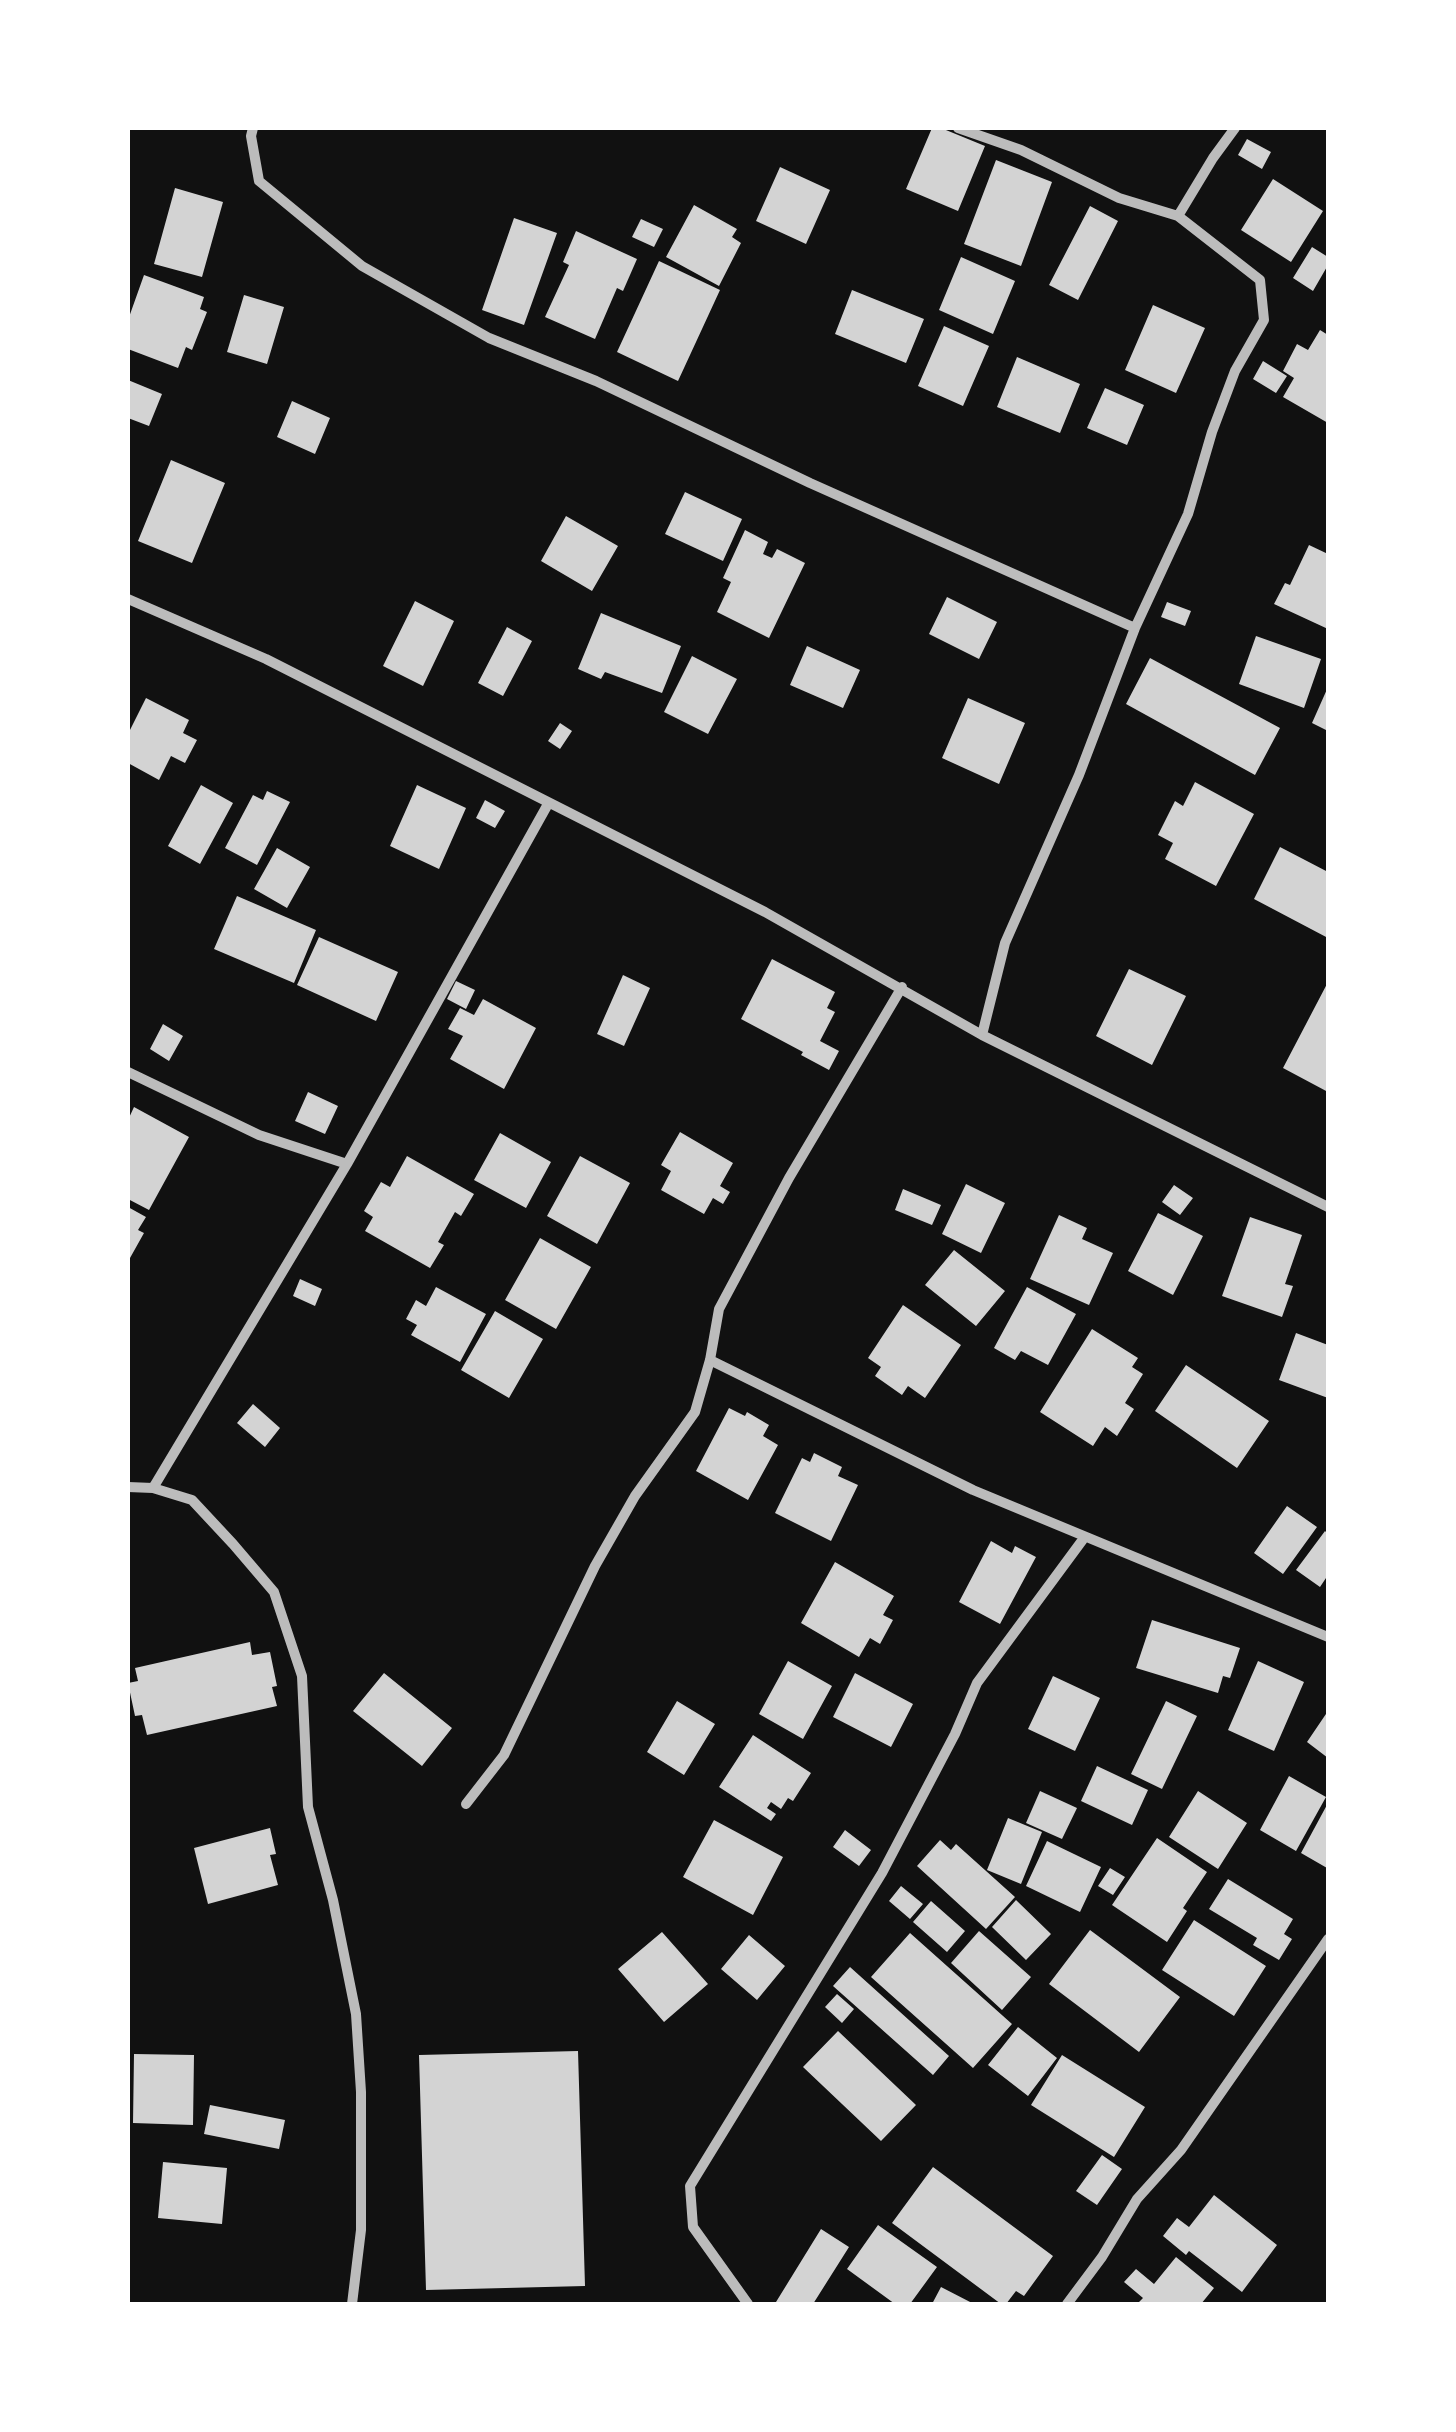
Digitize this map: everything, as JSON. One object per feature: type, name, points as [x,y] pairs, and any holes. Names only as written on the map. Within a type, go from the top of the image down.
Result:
[{"type":"street","points":[[253,128],[259,182],[362,266],[489,338],[596,381],[810,484],[1135,628]]},
{"type":"street","points":[[958,128],[1021,150],[1118,198],[1178,216],[1260,280],[1264,320],[1234,371],[1188,514],[1135,628],[1079,775],[1004,943],[982,1035]]},
{"type":"street","points":[[1178,216],[1235,128]]},
{"type":"street","points":[[128,599],[266,659],[766,912],[982,1035],[1328,1207]]},
{"type":"street","points":[[152,1488],[347,1164],[548,804]]},
{"type":"street","points":[[466,1804],[504,1755],[595,1566],[635,1496],[695,1412],[719,1309],[789,1178],[902,987]]},
{"type":"street","points":[[128,1072],[259,1135],[347,1164]]},
{"type":"street","points":[[710,1360],[973,1490],[1328,1637]]},
{"type":"street","points":[[128,1487],[152,1488],[192,1500],[274,1592],[302,1676],[308,1807],[333,1900],[356,2014],[361,2092],[360,2230],[352,2304]]},
{"type":"street","points":[[748,2304],[693,2227],[690,2186],[882,1873],[978,1683],[1084,1538]]},
{"type":"street","points":[[1067,2304],[1138,2199],[1181,2150],[1328,1939]]},
{"type":"building","points":[[932,128],[985,146],[958,211],[906,189]]},
{"type":"building","points":[[1247,139],[1271,152],[1262,169],[1238,155]]},
{"type":"building","points":[[996,160],[1052,182],[1021,266],[964,244]]},
{"type":"building","points":[[780,167],[830,190],[806,244],[756,221]]},
{"type":"building","points":[[1273,179],[1323,211],[1291,262],[1241,230]]},
{"type":"building","points":[[175,188],[223,202],[202,277],[154,264]]},
{"type":"building","points":[[694,205],[737,229],[732,237],[741,243],[719,286],[666,257]]},
{"type":"building","points":[[1090,206],[1118,221],[1078,300],[1049,285]]},
{"type":"building","points":[[514,218],[557,233],[524,325],[482,310]]},
{"type":"building","points":[[641,219],[663,229],[654,247],[632,237]]},
{"type":"building","points":[[576,231],[637,259],[623,291],[617,288],[595,339],[545,317],[569,265],[563,262]]},
{"type":"building","points":[[1312,247],[1328,257],[1328,265],[1313,291],[1293,278]]},
{"type":"building","points":[[961,257],[1015,281],[993,334],[939,310]]},
{"type":"building","points":[[659,261],[720,290],[678,381],[617,352]]},
{"type":"building","points":[[144,275],[204,297],[200,309],[207,312],[192,350],[186,347],[178,368],[128,349],[128,320]]},
{"type":"building","points":[[852,290],[924,319],[906,363],[835,334]]},
{"type":"building","points":[[244,295],[284,307],[267,364],[227,352]]},
{"type":"building","points":[[1153,305],[1205,328],[1176,393],[1125,370]]},
{"type":"building","points":[[944,326],[989,346],[963,406],[918,386]]},
{"type":"building","points":[[1320,330],[1328,335],[1328,423],[1283,397],[1294,378],[1283,371],[1297,344],[1308,350]]},
{"type":"building","points":[[1017,357],[1080,384],[1060,433],[997,407]]},
{"type":"building","points":[[1263,361],[1287,376],[1276,393],[1253,379]]},
{"type":"building","points":[[128,380],[162,394],[149,426],[128,418]]},
{"type":"building","points":[[1105,388],[1144,405],[1127,445],[1087,428]]},
{"type":"building","points":[[292,401],[330,418],[315,454],[277,437]]},
{"type":"building","points":[[171,460],[225,483],[192,563],[138,541]]},
{"type":"building","points":[[685,492],[742,519],[723,561],[665,534]]},
{"type":"building","points":[[566,516],[618,546],[592,591],[541,561]]},
{"type":"building","points":[[745,530],[768,542],[763,554],[772,558],[777,549],[805,563],[769,638],[717,612],[731,582],[723,578]]},
{"type":"building","points":[[1309,545],[1328,554],[1328,629],[1274,604],[1285,583],[1290,585]]},
{"type":"building","points":[[947,597],[997,622],[979,659],[929,634]]},
{"type":"building","points":[[415,601],[454,621],[423,686],[383,666]]},
{"type":"building","points":[[1167,602],[1191,611],[1185,626],[1161,617]]},
{"type":"building","points":[[601,613],[681,646],[662,693],[605,672],[601,679],[578,669]]},
{"type":"building","points":[[507,627],[532,641],[503,696],[478,683]]},
{"type":"building","points":[[1256,636],[1321,659],[1304,708],[1239,684]]},
{"type":"building","points":[[807,646],[860,670],[843,708],[790,685]]},
{"type":"building","points":[[692,656],[737,679],[708,734],[664,712]]},
{"type":"building","points":[[1150,658],[1280,728],[1255,775],[1126,704]]},
{"type":"building","points":[[1328,687],[1328,731],[1312,723]]},
{"type":"building","points":[[146,698],[189,720],[183,733],[197,740],[185,763],[171,756],[159,780],[128,763],[128,734]]},
{"type":"building","points":[[968,698],[1025,723],[999,784],[942,758]]},
{"type":"building","points":[[560,723],[572,731],[560,749],[548,741]]},
{"type":"building","points":[[1195,782],[1254,814],[1216,886],[1165,859],[1173,843],[1158,835],[1175,801],[1183,806]]},
{"type":"building","points":[[201,785],[233,803],[200,864],[168,846]]},
{"type":"building","points":[[417,785],[466,808],[439,869],[390,846]]},
{"type":"building","points":[[267,791],[290,802],[257,865],[225,848],[253,795],[263,800]]},
{"type":"building","points":[[485,800],[505,811],[495,828],[476,818]]},
{"type":"building","points":[[1280,847],[1328,872],[1328,938],[1254,899]]},
{"type":"building","points":[[277,848],[310,867],[287,908],[254,889]]},
{"type":"building","points":[[237,896],[316,930],[294,983],[214,949]]},
{"type":"building","points":[[319,937],[398,972],[376,1021],[297,985]]},
{"type":"building","points":[[772,959],[835,992],[827,1008],[835,1012],[820,1041],[839,1051],[829,1070],[741,1019]]},
{"type":"building","points":[[1129,969],[1186,996],[1152,1065],[1096,1036]]},
{"type":"building","points":[[623,975],[650,988],[624,1046],[597,1034]]},
{"type":"building","points":[[456,981],[475,990],[466,1009],[447,999]]},
{"type":"building","points":[[1328,982],[1328,1092],[1283,1068]]},
{"type":"building","points":[[483,999],[536,1028],[504,1089],[450,1059],[463,1036],[448,1029],[460,1008],[474,1015]]},
{"type":"building","points":[[163,1024],[183,1036],[169,1061],[150,1049]]},
{"type":"building","points":[[308,1092],[338,1106],[325,1134],[295,1121]]},
{"type":"building","points":[[134,1107],[189,1137],[149,1210],[128,1199],[128,1120]]},
{"type":"building","points":[[680,1132],[733,1163],[720,1186],[730,1192],[723,1204],[713,1198],[704,1214],[661,1190],[671,1171],[661,1165]]},
{"type":"building","points":[[500,1133],[551,1162],[526,1208],[474,1180]]},
{"type":"building","points":[[407,1156],[474,1194],[461,1216],[455,1212],[438,1242],[444,1245],[430,1268],[365,1231],[373,1217],[364,1211],[381,1182],[390,1187]]},
{"type":"building","points":[[580,1156],[630,1183],[597,1244],[547,1216]]},
{"type":"building","points":[[966,1184],[1005,1203],[981,1253],[942,1234]]},
{"type":"building","points":[[1174,1185],[1193,1198],[1180,1215],[1162,1202]]},
{"type":"building","points":[[903,1189],[941,1205],[932,1225],[895,1210]]},
{"type":"building","points":[[128,1207],[146,1217],[138,1230],[144,1233],[130,1258]]},
{"type":"building","points":[[1158,1213],[1203,1236],[1173,1295],[1128,1271]]},
{"type":"building","points":[[1059,1215],[1087,1228],[1082,1239],[1113,1253],[1089,1305],[1030,1279]]},
{"type":"building","points":[[1250,1217],[1302,1235],[1285,1284],[1293,1286],[1282,1317],[1222,1296]]},
{"type":"building","points":[[540,1238],[591,1267],[556,1329],[505,1300]]},
{"type":"building","points":[[954,1250],[1005,1291],[976,1326],[925,1285]]},
{"type":"building","points":[[300,1279],[322,1289],[315,1306],[293,1296]]},
{"type":"building","points":[[436,1287],[486,1314],[460,1362],[411,1335],[417,1325],[406,1319],[416,1300],[426,1306]]},
{"type":"building","points":[[1027,1287],[1076,1314],[1048,1365],[1021,1351],[1015,1360],[994,1348]]},
{"type":"building","points":[[903,1305],[961,1345],[925,1398],[908,1386],[902,1395],[875,1376],[881,1367],[868,1358]]},
{"type":"building","points":[[495,1311],[543,1339],[509,1398],[461,1370]]},
{"type":"building","points":[[1092,1329],[1138,1358],[1132,1367],[1143,1374],[1125,1403],[1134,1409],[1117,1436],[1105,1427],[1093,1446],[1040,1412]]},
{"type":"building","points":[[1296,1333],[1328,1345],[1328,1398],[1279,1380]]},
{"type":"building","points":[[1186,1365],[1269,1421],[1237,1468],[1155,1411]]},
{"type":"building","points":[[253,1404],[280,1428],[265,1447],[237,1423]]},
{"type":"building","points":[[729,1408],[745,1416],[747,1412],[769,1425],[763,1436],[778,1445],[748,1500],[696,1471]]},
{"type":"building","points":[[814,1453],[842,1467],[838,1476],[858,1485],[831,1541],[775,1513],[802,1458],[810,1462]]},
{"type":"building","points":[[1287,1506],[1317,1527],[1283,1574],[1254,1553]]},
{"type":"building","points":[[1325,1531],[1328,1575],[1320,1587],[1296,1570]]},
{"type":"building","points":[[991,1541],[1012,1553],[1015,1546],[1036,1557],[1000,1624],[959,1602]]},
{"type":"building","points":[[835,1562],[894,1596],[883,1615],[893,1620],[880,1644],[870,1638],[859,1657],[801,1623]]},
{"type":"building","points":[[1152,1620],[1240,1648],[1230,1678],[1223,1676],[1218,1693],[1136,1668]]},
{"type":"building","points":[[250,1642],[252,1655],[270,1652],[277,1706],[147,1735],[142,1715],[135,1716],[128,1683],[138,1681],[135,1668]]},
{"type":"building","points":[[788,1661],[832,1686],[803,1739],[759,1714]]},
{"type":"building","points":[[1258,1661],[1304,1682],[1274,1751],[1228,1730]]},
{"type":"building","points":[[384,1673],[452,1728],[422,1766],[353,1711]]},
{"type":"building","points":[[855,1673],[913,1704],[891,1747],[833,1717]]},
{"type":"building","points":[[1053,1676],[1100,1698],[1075,1751],[1028,1729]]},
{"type":"building","points":[[677,1701],[715,1724],[684,1775],[647,1752]]},
{"type":"building","points":[[1166,1701],[1197,1716],[1162,1789],[1131,1774]]},
{"type":"building","points":[[1328,1711],[1328,1758],[1307,1742]]},
{"type":"building","points":[[753,1735],[811,1773],[793,1801],[788,1798],[781,1809],[771,1802],[767,1808],[776,1814],[771,1821],[719,1787]]},
{"type":"building","points":[[1097,1766],[1148,1790],[1132,1825],[1081,1801]]},
{"type":"building","points":[[1289,1776],[1326,1797],[1296,1851],[1260,1830]]},
{"type":"building","points":[[1040,1791],[1077,1808],[1062,1839],[1026,1823]]},
{"type":"building","points":[[1198,1791],[1247,1823],[1218,1869],[1169,1837]]},
{"type":"building","points":[[1328,1803],[1328,1865],[1327,1868],[1301,1853]]},
{"type":"building","points":[[1008,1818],[1042,1832],[1021,1884],[987,1870]]},
{"type":"building","points":[[714,1820],[783,1857],[753,1915],[683,1877]]},
{"type":"building","points":[[270,1828],[276,1854],[270,1855],[278,1885],[208,1904],[194,1848]]},
{"type":"building","points":[[845,1830],[871,1850],[859,1866],[833,1847]]},
{"type":"building","points":[[1157,1838],[1207,1872],[1167,1942],[1112,1905]]},
{"type":"building","points":[[940,1840],[951,1850],[956,1844],[1015,1897],[986,1929],[917,1866]]},
{"type":"building","points":[[1047,1841],[1101,1867],[1080,1912],[1026,1886]]},
{"type":"building","points":[[1110,1868],[1125,1877],[1113,1895],[1098,1886]]},
{"type":"building","points":[[1228,1879],[1293,1919],[1284,1934],[1292,1939],[1279,1960],[1253,1945],[1257,1938],[1209,1909]]},
{"type":"building","points":[[901,1886],[923,1904],[910,1919],[889,1901]]},
{"type":"building","points":[[1016,1900],[1051,1934],[1026,1960],[992,1927]]},
{"type":"building","points":[[931,1901],[965,1931],[947,1952],[913,1922]]},
{"type":"building","points":[[1194,1920],[1266,1966],[1234,2016],[1162,1970]]},
{"type":"building","points":[[1090,1930],[1180,1997],[1139,2052],[1049,1984]]},
{"type":"building","points":[[979,1931],[1031,1977],[1002,2010],[951,1963]]},
{"type":"building","points":[[662,1932],[708,1984],[664,2022],[618,1969]]},
{"type":"building","points":[[910,1933],[1012,2024],[973,2068],[871,1977]]},
{"type":"building","points":[[749,1935],[785,1966],[757,2000],[721,1969]]},
{"type":"building","points":[[850,1967],[949,2056],[933,2075],[833,1986]]},
{"type":"building","points":[[837,1994],[854,2009],[842,2023],[825,2007]]},
{"type":"building","points":[[1018,2027],[1057,2058],[1028,2096],[988,2065]]},
{"type":"building","points":[[838,2031],[916,2105],[881,2141],[803,2067]]},
{"type":"building","points":[[578,2051],[585,2286],[426,2290],[419,2055]]},
{"type":"building","points":[[134,2054],[194,2055],[193,2125],[133,2123]]},
{"type":"building","points":[[1062,2055],[1145,2107],[1114,2157],[1031,2105]]},
{"type":"building","points":[[210,2105],[285,2120],[279,2149],[204,2134]]},
{"type":"building","points":[[1102,2155],[1122,2169],[1097,2205],[1076,2191]]},
{"type":"building","points":[[163,2162],[227,2168],[222,2224],[158,2218]]},
{"type":"building","points":[[933,2167],[1053,2256],[1024,2296],[1016,2291],[1006,2304],[1001,2304],[892,2223]]},
{"type":"building","points":[[1214,2195],[1277,2245],[1242,2292],[1163,2236],[1177,2218],[1189,2227]]},
{"type":"building","points":[[878,2225],[937,2267],[910,2304],[895,2304],[847,2269]]},
{"type":"building","points":[[821,2229],[849,2247],[813,2304],[776,2302]]},
{"type":"building","points":[[1176,2257],[1214,2288],[1201,2304],[1137,2304],[1143,2298],[1124,2282],[1136,2269],[1154,2284]]},
{"type":"building","points":[[941,2287],[974,2304],[932,2304]]}]
